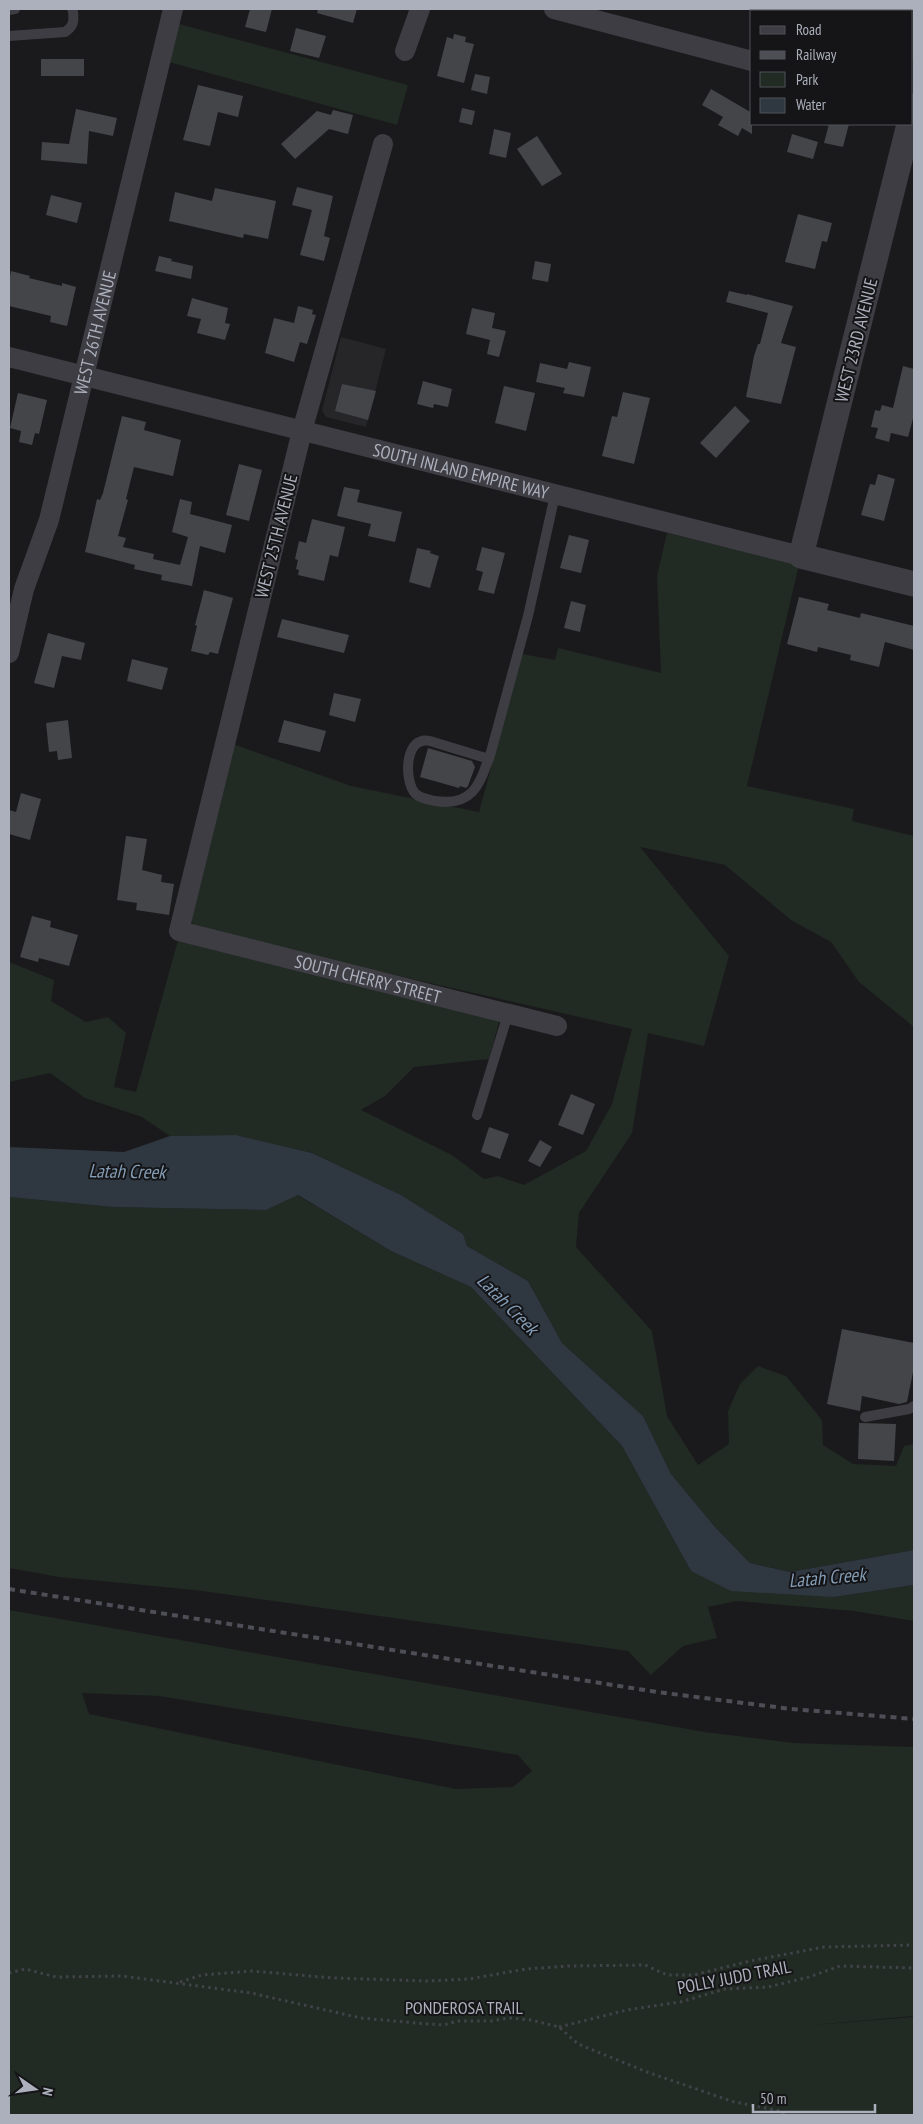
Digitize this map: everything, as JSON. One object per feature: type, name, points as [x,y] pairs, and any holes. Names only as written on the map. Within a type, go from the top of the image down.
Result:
[{"type":"street","name":"WEST 26TH AVENUE","points":[[9,653],[16,587],[49,520],[173,9]]},
{"type":"street","points":[[404,51],[420,9]]},
{"type":"street","points":[[554,9],[750,60]]},
{"type":"street","name":"WEST 23RD AVENUE","points":[[802,556],[909,125]]},
{"type":"street","name":"WEST 25TH AVENUE","points":[[179,931],[302,431],[383,144]]},
{"type":"street","name":"SOUTH INLAND EMPIRE WAY","points":[[9,357],[914,584]]},
{"type":"street","name":"SOUTH CHERRY STREET","points":[[179,931],[557,1026]]},
{"type":"lane","points":[[9,10],[15,9]]},
{"type":"lane","points":[[9,36],[65,32],[72,28],[74,10],[72,9]]},
{"type":"lane","points":[[489,759],[430,741],[421,741],[416,744],[410,755],[407,768],[409,782],[417,795],[426,799],[444,802],[461,800],[468,797],[478,785],[489,759],[528,616],[555,495]]},
{"type":"lane","points":[[477,1115],[508,1014]]},
{"type":"lane","points":[[865,1417],[909,1409],[914,1406]]},
{"type":"path","points":[[177,1983],[202,1975],[252,1971],[334,1978],[428,1980],[469,1979],[526,1969],[561,1966],[645,1965],[667,1975],[694,1974],[750,1960],[824,1947],[914,1945]]},
{"type":"path","name":"POLLY JUDD TRAIL","points":[[559,2027],[626,2010],[680,2002],[725,1989],[768,1987],[809,1977],[840,1966],[914,1968]]},
{"type":"path","name":"PONDEROSA TRAIL","points":[[9,1973],[24,1969],[56,1977],[122,1976],[177,1983],[251,1993],[361,2018],[444,2024],[457,2021],[509,2018],[531,2020],[559,2027],[578,2044],[638,2069],[734,2102],[781,2110],[784,2115]]},
{"type":"shaded area","points":[[341,337],[386,349],[366,427],[326,417],[322,410]]},
{"type":"green space","points":[[837,9],[914,9],[914,63],[913,10]]},
{"type":"green space","points":[[179,24],[408,85],[397,125],[169,62]]},
{"type":"green space","points":[[667,533],[799,565],[747,786],[854,809],[852,821],[914,836],[914,1027],[859,982],[831,942],[791,920],[725,865],[640,847],[729,956],[704,1046],[648,1033],[632,1133],[579,1213],[576,1247],[652,1331],[667,1416],[698,1465],[729,1444],[728,1411],[740,1384],[758,1366],[786,1376],[822,1420],[823,1445],[853,1464],[896,1466],[904,1446],[914,1444],[914,1550],[790,1572],[750,1563],[715,1527],[671,1474],[643,1416],[562,1343],[528,1281],[467,1246],[463,1234],[401,1195],[312,1153],[236,1135],[170,1136],[142,1117],[85,1098],[50,1073],[9,1082],[9,962],[54,980],[51,1001],[86,1022],[108,1017],[126,1033],[114,1087],[136,1092],[178,940],[500,1018],[489,1059],[414,1067],[385,1096],[361,1110],[452,1155],[484,1179],[498,1176],[524,1185],[586,1151],[612,1104],[632,1029],[207,932],[193,924],[188,914],[233,744],[351,786],[479,812],[522,654],[555,660],[558,648],[661,673],[657,576]]},
{"type":"green space","points":[[297,1195],[391,1251],[471,1287],[622,1446],[691,1571],[834,1597],[914,1585],[914,1621],[854,1611],[737,1601],[708,1607],[717,1638],[683,1646],[651,1675],[628,1651],[195,1590],[59,1577],[9,1568],[9,1197],[113,1207],[266,1210]]},
{"type":"green space","points":[[9,1610],[705,1732],[794,1743],[914,1747],[914,2016],[813,2025],[914,2017],[914,2115],[9,2115]],"holes":[[[82,1693],[159,1696],[518,1755],[532,1771],[513,1787],[456,1789],[89,1714]]]},
{"type":"water","name":"Latah Creek","points":[[236,1135],[312,1153],[401,1195],[463,1234],[467,1246],[528,1281],[562,1343],[643,1416],[671,1474],[715,1527],[750,1563],[790,1572],[914,1550],[914,1585],[834,1597],[731,1591],[691,1571],[622,1446],[471,1287],[391,1251],[298,1195],[266,1210],[113,1207],[9,1197],[9,1147],[124,1152],[170,1136]]},
{"type":"building","points":[[250,9],[272,9],[266,32],[245,27]]},
{"type":"building","points":[[318,9],[357,9],[353,23],[317,13]]},
{"type":"building","points":[[296,28],[326,36],[319,58],[290,51]]},
{"type":"building","points":[[454,34],[466,37],[465,42],[474,44],[464,83],[437,76],[447,37],[453,39]]},
{"type":"building","points":[[41,59],[84,59],[84,76],[41,76]]},
{"type":"building","points":[[475,74],[490,77],[487,94],[471,90]]},
{"type":"building","points":[[198,85],[243,96],[238,117],[218,112],[210,146],[183,140]]},
{"type":"building","points":[[711,89],[750,112],[752,134],[742,128],[738,136],[718,125],[723,117],[702,105]]},
{"type":"building","points":[[462,108],[475,111],[472,125],[459,122]]},
{"type":"building","points":[[76,109],[117,118],[113,136],[89,131],[87,164],[41,160],[42,142],[69,144]]},
{"type":"building","points":[[333,110],[353,115],[348,134],[329,129],[295,159],[281,144],[317,111],[331,115]]},
{"type":"building","points":[[829,125],[849,125],[843,147],[824,143]]},
{"type":"building","points":[[494,129],[511,133],[506,158],[489,154]]},
{"type":"building","points":[[792,134],[818,142],[813,159],[787,152]]},
{"type":"building","points":[[537,136],[562,174],[542,186],[517,149]]},
{"type":"building","points":[[297,187],[333,196],[324,236],[330,238],[324,261],[300,255],[312,210],[292,205]]},
{"type":"building","points":[[215,188],[276,201],[268,239],[244,234],[243,238],[169,221],[175,192],[212,201]]},
{"type":"building","points":[[51,195],[82,203],[77,223],[46,215]]},
{"type":"building","points":[[798,214],[832,223],[827,242],[822,241],[815,269],[785,262]]},
{"type":"building","points":[[159,256],[193,266],[191,279],[155,271]]},
{"type":"building","points":[[535,261],[551,264],[548,282],[532,279]]},
{"type":"building","points":[[11,271],[30,276],[29,278],[62,286],[62,283],[76,287],[67,326],[50,322],[51,316],[9,306]]},
{"type":"building","points":[[729,291],[793,306],[781,343],[796,347],[781,404],[746,397],[754,356],[758,344],[760,344],[768,313],[726,302]]},
{"type":"building","points":[[192,298],[228,308],[225,323],[230,324],[225,340],[197,333],[201,319],[187,316]]},
{"type":"building","points":[[298,306],[313,310],[312,314],[316,315],[307,344],[300,342],[294,362],[265,353],[274,318],[294,323]]},
{"type":"building","points":[[472,308],[495,313],[492,328],[506,331],[499,357],[487,354],[490,340],[466,334]]},
{"type":"building","points":[[569,362],[591,367],[584,397],[563,393],[565,388],[536,382],[540,363],[567,369]]},
{"type":"building","points":[[903,366],[914,369],[914,415],[908,437],[891,433],[889,442],[875,438],[878,428],[871,427],[875,410],[880,411],[882,405],[893,408]]},
{"type":"building","points":[[423,381],[452,389],[448,407],[434,404],[433,408],[417,404]]},
{"type":"building","points":[[342,384],[376,391],[368,420],[335,411]]},
{"type":"building","points":[[504,386],[535,393],[526,431],[495,423]]},
{"type":"building","points":[[623,392],[650,398],[634,464],[602,456],[612,416],[617,417]]},
{"type":"building","points":[[18,393],[47,400],[39,434],[35,433],[32,445],[19,442],[21,431],[10,428]]},
{"type":"building","points":[[735,406],[750,421],[716,458],[700,443]]},
{"type":"building","points":[[122,416],[146,422],[144,430],[181,440],[173,476],[134,467],[126,499],[128,500],[118,536],[126,538],[123,547],[154,554],[153,559],[180,565],[188,537],[172,532],[180,499],[192,502],[190,514],[232,525],[225,553],[200,546],[192,586],[161,580],[162,575],[134,569],[135,565],[85,552],[97,499],[100,500],[103,493]]},
{"type":"building","points":[[239,464],[262,470],[249,521],[226,515]]},
{"type":"building","points":[[878,474],[895,479],[884,521],[861,515],[870,484],[875,485]]},
{"type":"building","points":[[344,487],[360,490],[357,502],[402,512],[395,542],[368,536],[371,524],[337,516]]},
{"type":"building","points":[[312,519],[345,527],[338,557],[330,555],[324,581],[298,575],[299,570],[296,569],[298,560],[295,559],[299,541],[306,543]]},
{"type":"building","points":[[569,535],[589,540],[581,573],[560,568]]},
{"type":"building","points":[[482,547],[505,553],[494,594],[478,590],[483,572],[476,570]]},
{"type":"building","points":[[417,548],[431,551],[430,553],[439,556],[430,588],[409,582]]},
{"type":"building","points":[[204,590],[233,598],[218,654],[210,652],[208,655],[191,651],[197,626],[195,625]]},
{"type":"building","points":[[799,597],[829,604],[827,610],[860,618],[861,613],[914,626],[914,650],[885,642],[879,667],[850,660],[851,655],[818,647],[817,652],[787,644]]},
{"type":"building","points":[[571,601],[586,605],[580,632],[564,628]]},
{"type":"building","points":[[282,619],[349,635],[344,653],[277,637]]},
{"type":"building","points":[[48,633],[85,643],[81,660],[62,656],[54,688],[34,683]]},
{"type":"building","points":[[132,659],[168,668],[162,690],[127,681]]},
{"type":"building","points":[[334,693],[361,699],[355,722],[329,715]]},
{"type":"building","points":[[68,720],[72,758],[58,760],[57,751],[49,752],[46,723]]},
{"type":"building","points":[[284,720],[326,731],[320,752],[278,742]]},
{"type":"building","points":[[428,748],[472,761],[475,767],[466,788],[460,786],[459,788],[420,777]]},
{"type":"building","points":[[21,793],[41,799],[30,840],[9,834],[9,810],[16,812]]},
{"type":"building","points":[[126,836],[147,839],[142,870],[162,875],[161,882],[174,884],[169,915],[136,910],[137,903],[117,900]]},
{"type":"building","points":[[32,916],[51,921],[50,927],[78,935],[69,966],[39,958],[38,962],[20,957]]},
{"type":"building","points":[[571,1094],[595,1104],[583,1135],[558,1125]]},
{"type":"building","points":[[489,1127],[509,1134],[500,1159],[481,1152]]},
{"type":"building","points":[[540,1140],[552,1147],[540,1167],[528,1161]]},
{"type":"building","points":[[842,1329],[914,1343],[914,1367],[907,1402],[899,1404],[862,1396],[860,1411],[827,1404]]},
{"type":"building","points":[[859,1423],[896,1424],[894,1461],[858,1459]]},
{"type":"railway","points":[[9,1589],[657,1692],[791,1709],[914,1719]]}]
